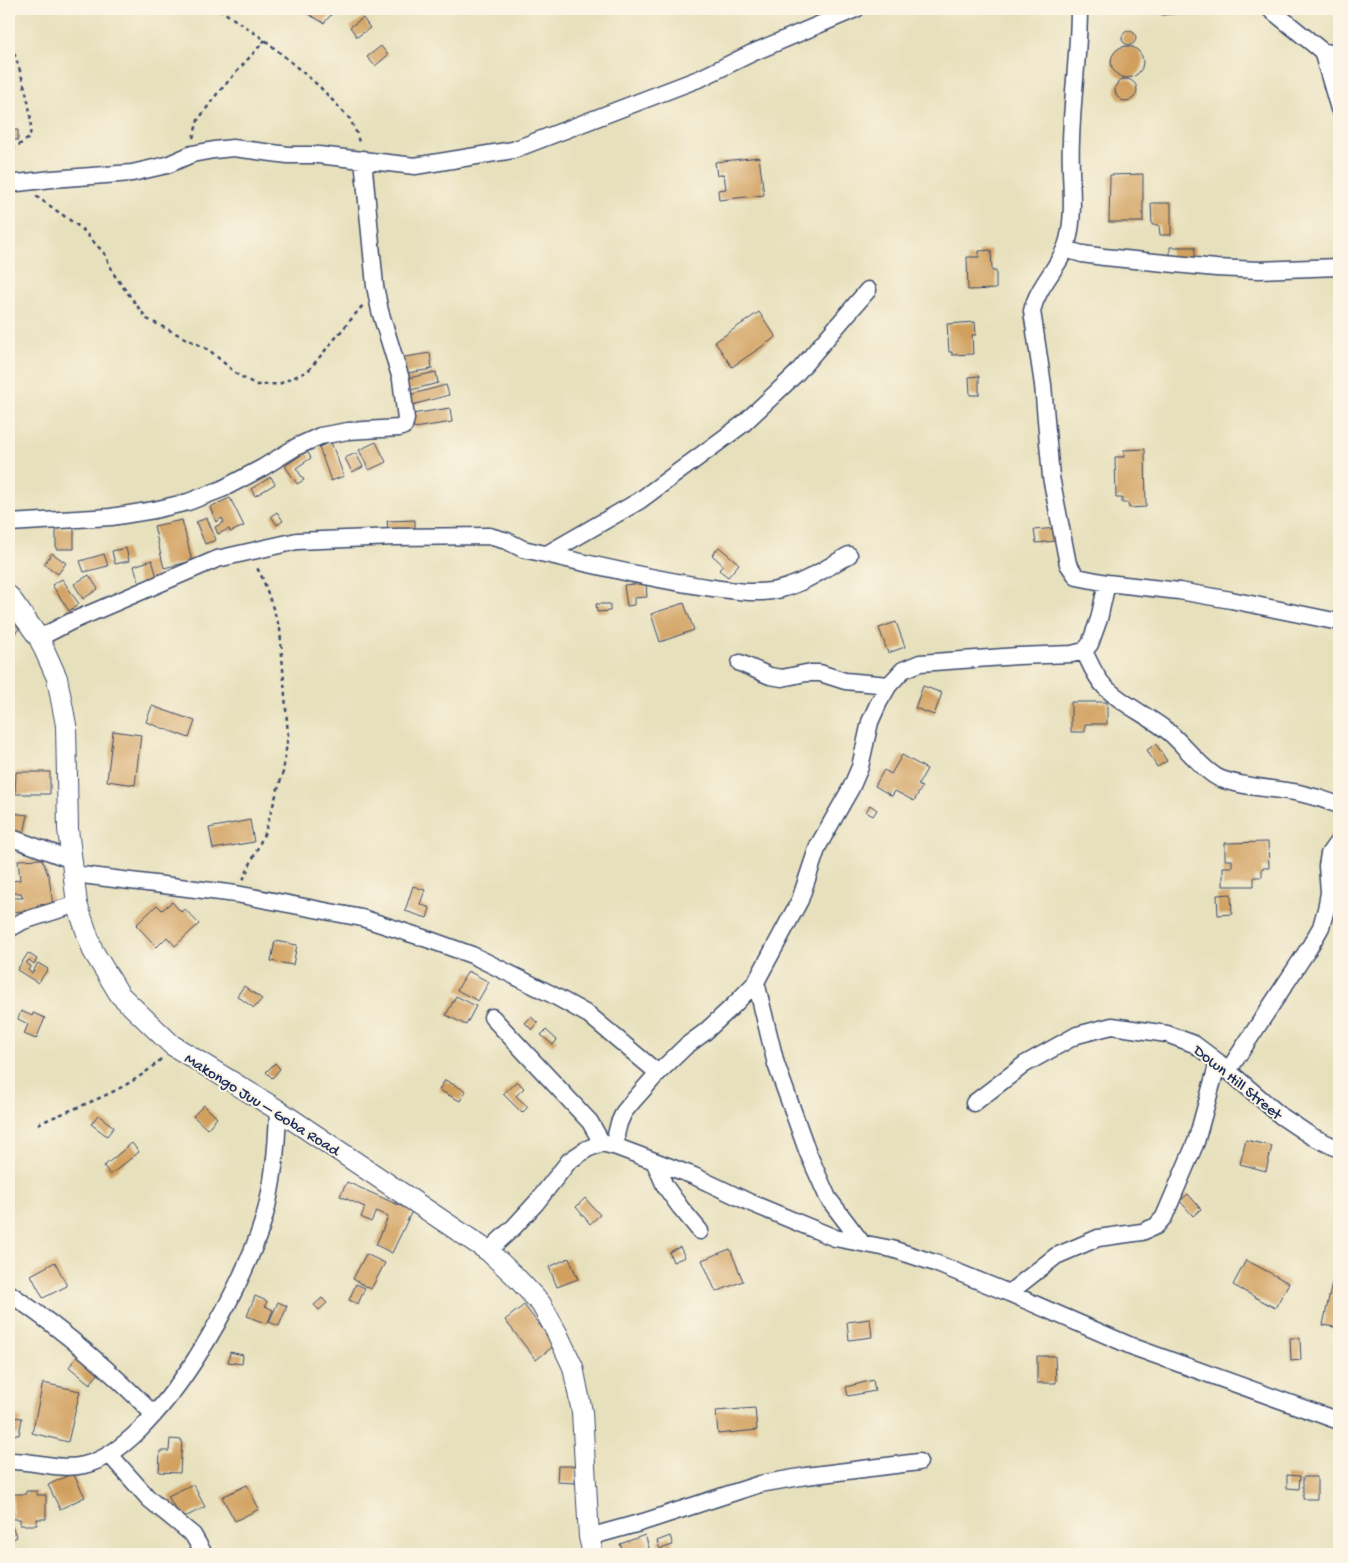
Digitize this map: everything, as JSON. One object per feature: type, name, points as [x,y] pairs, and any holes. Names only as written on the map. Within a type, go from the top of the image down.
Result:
[{"type":"street","points":[[14,184],[132,173],[167,165],[192,154],[233,148],[288,155],[318,155],[363,159],[415,166],[513,150],[701,78],[752,53],[856,9]]},
{"type":"street","points":[[1079,9],[1079,42],[1071,141],[1069,232],[1065,249],[1034,300],[1032,311],[1043,385],[1051,477],[1068,564],[1077,577],[1107,584],[1179,591],[1222,598],[1339,622]]},
{"type":"street","points":[[1270,9],[1322,51],[1339,55]]},
{"type":"street","points":[[1322,51],[1339,110]]},
{"type":"street","points":[[9,523],[111,517],[188,502],[262,468],[296,446],[320,436],[348,430],[399,428],[404,426],[406,420],[401,379],[380,311],[375,286],[363,159]]},
{"type":"street","points":[[1065,249],[1104,257],[1216,268],[1259,270],[1339,267]]},
{"type":"street","points":[[547,554],[639,501],[742,424],[796,374],[868,290]]},
{"type":"street","points":[[39,638],[70,622],[217,559],[297,541],[489,536],[507,541],[523,549],[651,578],[731,590],[762,592],[781,589],[849,555]]},
{"type":"street","points":[[488,1251],[536,1203],[569,1160],[587,1149],[610,1145],[616,1135],[618,1123],[624,1112],[658,1073],[733,1006],[756,982],[800,900],[818,846],[851,788],[860,766],[870,722],[889,684],[903,670],[920,663],[1072,654],[1084,651],[1090,644],[1096,627],[1107,584]]},
{"type":"street","name":"Makongo Juu – Goba Road","points":[[9,596],[39,638],[57,678],[66,725],[68,829],[77,904],[93,951],[120,995],[172,1045],[278,1110],[488,1251],[514,1274],[541,1304],[558,1333],[573,1366],[582,1412],[591,1546]]},
{"type":"street","points":[[1084,651],[1104,686],[1124,703],[1170,733],[1189,753],[1219,778],[1245,786],[1324,798],[1339,805]]},
{"type":"street","points":[[740,663],[770,676],[782,678],[820,673],[845,681],[889,684]]},
{"type":"street","points":[[9,837],[73,867],[236,894],[362,918],[472,955],[589,1015],[658,1073]]},
{"type":"street","points":[[1009,1292],[1056,1256],[1098,1238],[1142,1232],[1156,1226],[1164,1217],[1196,1142],[1223,1066],[1309,948],[1321,927],[1329,893],[1327,866],[1329,854],[1339,840]]},
{"type":"street","points":[[9,929],[23,922],[77,904]]},
{"type":"street","points":[[756,982],[776,1064],[808,1152],[828,1198],[862,1243]]},
{"type":"street","points":[[492,1017],[610,1145],[694,1176],[750,1203],[835,1238],[892,1249],[935,1263],[1009,1292],[1136,1348],[1339,1421]]},
{"type":"street","name":"Down Hill Street","points":[[974,1103],[1025,1064],[1077,1035],[1112,1026],[1167,1034],[1194,1044],[1223,1066],[1281,1116],[1311,1136],[1339,1150]]},
{"type":"street","points":[[9,1461],[51,1466],[83,1466],[110,1455],[135,1435],[154,1415],[220,1320],[253,1251],[264,1218],[273,1180],[278,1142],[278,1110]]},
{"type":"street","points":[[654,1161],[665,1186],[680,1208],[700,1231]]},
{"type":"street","points":[[9,1293],[92,1356],[123,1383],[154,1415]]},
{"type":"street","points":[[110,1455],[149,1499],[194,1535],[204,1554]]},
{"type":"street","points":[[591,1546],[643,1522],[760,1484],[806,1476],[919,1462]]},
{"type":"path","points":[[219,9],[265,40],[320,87],[350,119],[357,134],[363,159]]},
{"type":"path","points":[[9,38],[22,77],[31,126],[29,138],[9,152]]},
{"type":"path","points":[[192,154],[193,139],[198,120],[217,94],[265,40]]},
{"type":"path","points":[[14,184],[81,228],[104,253],[115,276],[147,319],[209,350],[238,375],[257,385],[278,384],[308,371],[360,310],[375,286]]},
{"type":"path","points":[[236,894],[265,832],[284,772],[288,735],[280,629],[263,579],[249,551]]},
{"type":"path","points":[[38,1124],[127,1085],[150,1070],[172,1045]]},
{"type":"building","points":[[336,9],[324,23],[301,10]]},
{"type":"building","points":[[388,9],[405,9],[393,14]]},
{"type":"building","points":[[1162,9],[1194,9],[1195,12],[1162,15]]},
{"type":"building","points":[[363,18],[370,28],[357,37],[350,27]]},
{"type":"building","points":[[1129,31],[1134,33],[1136,38],[1134,43],[1129,45],[1124,43],[1122,38],[1124,33]]},
{"type":"building","points":[[381,46],[388,55],[375,66],[367,57]]},
{"type":"building","points":[[1127,46],[1139,50],[1143,62],[1139,74],[1127,78],[1115,74],[1111,62],[1115,50]]},
{"type":"building","points":[[1126,79],[1136,86],[1137,90],[1130,100],[1126,101],[1116,94],[1115,90],[1122,80]]},
{"type":"building","points":[[9,130],[18,130],[18,140],[9,140]]},
{"type":"building","points":[[759,157],[764,195],[719,200],[718,190],[726,189],[724,174],[717,176],[715,162]]},
{"type":"building","points":[[1143,174],[1143,222],[1109,222],[1110,175]]},
{"type":"building","points":[[1151,203],[1171,203],[1171,235],[1160,235],[1159,225],[1152,225]]},
{"type":"building","points":[[1170,247],[1195,247],[1195,259],[1170,259]]},
{"type":"building","points":[[991,250],[992,271],[996,271],[996,289],[968,290],[967,257],[979,257],[979,251]]},
{"type":"building","points":[[759,312],[776,337],[732,367],[715,342]]},
{"type":"building","points":[[975,322],[976,335],[972,335],[973,354],[952,355],[952,352],[949,352],[947,324]]},
{"type":"building","points":[[430,353],[432,369],[401,374],[399,358]]},
{"type":"building","points":[[436,372],[438,383],[407,391],[404,379]]},
{"type":"building","points":[[979,376],[979,395],[970,395],[969,377]]},
{"type":"building","points":[[446,385],[449,395],[412,405],[409,395]]},
{"type":"building","points":[[450,408],[452,422],[414,428],[412,414]]},
{"type":"building","points":[[331,442],[344,476],[331,481],[319,447]]},
{"type":"building","points":[[376,442],[386,462],[369,470],[359,450]]},
{"type":"building","points":[[1145,449],[1146,507],[1129,508],[1128,503],[1122,503],[1122,498],[1116,498],[1115,457],[1124,457],[1124,450]]},
{"type":"building","points":[[307,451],[311,458],[296,468],[304,480],[297,484],[285,466]]},
{"type":"building","points":[[356,453],[363,467],[352,472],[345,458]]},
{"type":"building","points":[[271,477],[275,484],[255,496],[251,489]]},
{"type":"building","points":[[230,498],[244,526],[230,532],[229,529],[218,534],[215,527],[224,522],[222,518],[216,522],[210,507]]},
{"type":"building","points":[[277,512],[283,521],[277,525],[271,516]]},
{"type":"building","points":[[207,518],[216,540],[205,544],[196,522]]},
{"type":"building","points":[[182,520],[192,561],[164,568],[154,526]]},
{"type":"building","points":[[415,520],[415,529],[388,529],[387,521]]},
{"type":"building","points":[[56,528],[74,528],[74,549],[56,549]]},
{"type":"building","points":[[1056,528],[1057,541],[1036,543],[1034,530]]},
{"type":"building","points":[[719,547],[739,564],[728,577],[719,570],[723,565],[712,555]]},
{"type":"building","points":[[126,548],[129,561],[115,564],[112,551]]},
{"type":"building","points":[[52,553],[66,563],[58,574],[44,564]]},
{"type":"building","points":[[104,554],[108,566],[84,572],[80,561]]},
{"type":"building","points":[[152,560],[157,577],[140,586],[134,566]]},
{"type":"building","points":[[89,575],[98,589],[83,599],[74,584]]},
{"type":"building","points":[[62,579],[79,604],[69,611],[52,585]]},
{"type":"building","points":[[646,583],[647,597],[634,598],[634,605],[627,606],[624,585]]},
{"type":"building","points":[[684,603],[694,630],[660,642],[651,614]]},
{"type":"building","points":[[596,604],[610,604],[610,611],[597,612]]},
{"type":"building","points":[[10,615],[22,625],[14,635],[9,629]]},
{"type":"building","points":[[896,622],[905,647],[888,653],[879,628]]},
{"type":"building","points":[[923,686],[942,693],[934,715],[915,708]]},
{"type":"building","points":[[1071,702],[1107,702],[1107,724],[1085,724],[1085,732],[1071,732]]},
{"type":"building","points":[[152,706],[195,721],[189,738],[146,722]]},
{"type":"building","points":[[113,731],[141,735],[135,785],[107,781]]},
{"type":"building","points":[[1156,744],[1167,761],[1157,767],[1147,750]]},
{"type":"building","points":[[902,755],[927,769],[918,785],[922,787],[914,801],[895,791],[892,796],[875,786],[884,770],[891,774]]},
{"type":"building","points":[[16,772],[50,772],[50,794],[15,794]]},
{"type":"building","points":[[870,805],[877,810],[873,816],[866,812]]},
{"type":"building","points":[[12,813],[28,815],[24,834],[13,834]]},
{"type":"building","points":[[250,820],[254,842],[213,849],[209,828]]},
{"type":"building","points":[[1268,842],[1269,868],[1262,868],[1262,877],[1254,877],[1254,886],[1223,886],[1223,867],[1232,867],[1232,860],[1225,860],[1225,843]]},
{"type":"building","points":[[42,859],[49,877],[53,906],[38,904],[36,910],[9,912],[10,898],[23,898],[21,893],[12,893],[11,881],[20,880],[18,860]]},
{"type":"building","points":[[413,886],[425,890],[420,904],[430,908],[427,918],[405,911]]},
{"type":"building","points":[[1231,894],[1232,914],[1218,915],[1217,895]]},
{"type":"building","points":[[172,902],[181,912],[185,909],[199,924],[175,946],[167,937],[157,947],[136,925],[157,905],[162,910]]},
{"type":"building","points":[[275,941],[297,945],[293,965],[271,961]]},
{"type":"building","points":[[28,953],[37,959],[34,964],[29,960],[26,963],[31,966],[28,970],[32,973],[38,963],[48,969],[38,983],[17,970]]},
{"type":"building","points":[[468,971],[489,982],[478,1001],[457,990]]},
{"type":"building","points":[[244,986],[262,999],[254,1008],[237,996]]},
{"type":"building","points":[[456,996],[476,1006],[466,1025],[446,1015]]},
{"type":"building","points":[[21,1011],[32,1016],[33,1013],[45,1018],[36,1039],[24,1034],[28,1024],[18,1019]]},
{"type":"building","points":[[531,1017],[538,1023],[532,1030],[525,1023]]},
{"type":"building","points":[[546,1030],[557,1040],[553,1045],[541,1035]]},
{"type":"building","points":[[275,1063],[280,1069],[272,1078],[266,1072]]},
{"type":"building","points":[[445,1080],[466,1091],[460,1101],[439,1090]]},
{"type":"building","points":[[517,1081],[524,1088],[516,1096],[528,1107],[522,1113],[503,1094]]},
{"type":"building","points":[[204,1105],[217,1118],[207,1129],[193,1116]]},
{"type":"building","points":[[98,1115],[114,1127],[107,1136],[91,1124]]},
{"type":"building","points":[[1246,1140],[1272,1146],[1266,1171],[1240,1164]]},
{"type":"building","points":[[132,1143],[139,1152],[110,1175],[104,1166]]},
{"type":"building","points":[[347,1182],[412,1211],[392,1253],[376,1245],[388,1217],[376,1211],[371,1222],[361,1217],[365,1207],[340,1196]]},
{"type":"building","points":[[1188,1194],[1201,1209],[1193,1216],[1180,1201]]},
{"type":"building","points":[[585,1198],[600,1215],[590,1224],[576,1207]]},
{"type":"building","points":[[680,1247],[685,1257],[673,1262],[669,1252]]},
{"type":"building","points":[[730,1249],[743,1281],[716,1292],[702,1260]]},
{"type":"building","points":[[366,1254],[385,1263],[371,1289],[353,1279]]},
{"type":"building","points":[[569,1258],[578,1279],[557,1287],[549,1267]]},
{"type":"building","points":[[1246,1260],[1289,1283],[1275,1308],[1233,1285]]},
{"type":"building","points":[[55,1262],[67,1286],[43,1298],[31,1275]]},
{"type":"building","points":[[1332,1283],[1339,1285],[1339,1328],[1323,1325]]},
{"type":"building","points":[[356,1284],[365,1288],[358,1304],[349,1300]]},
{"type":"building","points":[[255,1296],[267,1301],[265,1306],[273,1310],[267,1324],[247,1316]]},
{"type":"building","points":[[322,1298],[327,1303],[319,1310],[314,1305]]},
{"type":"building","points":[[278,1302],[287,1306],[279,1326],[269,1322]]},
{"type":"building","points":[[524,1305],[555,1345],[536,1360],[505,1320]]},
{"type":"building","points":[[870,1319],[872,1337],[849,1340],[847,1322]]},
{"type":"building","points":[[1290,1338],[1300,1338],[1301,1360],[1291,1361]]},
{"type":"building","points":[[85,1346],[107,1363],[90,1384],[69,1367]]},
{"type":"building","points":[[230,1352],[243,1355],[242,1364],[228,1362]]},
{"type":"building","points":[[1037,1356],[1055,1356],[1056,1383],[1037,1383]]},
{"type":"building","points":[[873,1380],[875,1391],[848,1396],[846,1387]]},
{"type":"building","points":[[43,1383],[80,1391],[68,1442],[32,1433]]},
{"type":"building","points":[[755,1408],[757,1430],[718,1434],[716,1411]]},
{"type":"building","points":[[11,1417],[22,1418],[19,1435],[9,1434]]},
{"type":"building","points":[[170,1439],[182,1440],[180,1473],[159,1472],[160,1451],[169,1451]]},
{"type":"building","points":[[558,1466],[576,1466],[575,1483],[557,1482]]},
{"type":"building","points":[[73,1473],[85,1497],[60,1509],[48,1485]]},
{"type":"building","points":[[1287,1475],[1300,1476],[1299,1489],[1287,1488]]},
{"type":"building","points":[[1303,1477],[1317,1477],[1317,1499],[1303,1499]]},
{"type":"building","points":[[193,1484],[205,1507],[181,1519],[168,1496]]},
{"type":"building","points":[[247,1485],[259,1509],[235,1521],[222,1497]]},
{"type":"building","points":[[26,1491],[37,1491],[37,1495],[46,1495],[46,1519],[37,1519],[37,1525],[20,1525],[20,1519],[13,1519],[13,1494],[26,1494]]},
{"type":"building","points":[[9,1521],[17,1537],[9,1541]]},
{"type":"building","points":[[645,1535],[651,1554],[624,1554],[620,1544]]},
{"type":"building","points":[[670,1536],[673,1545],[660,1549],[657,1541]]}]
